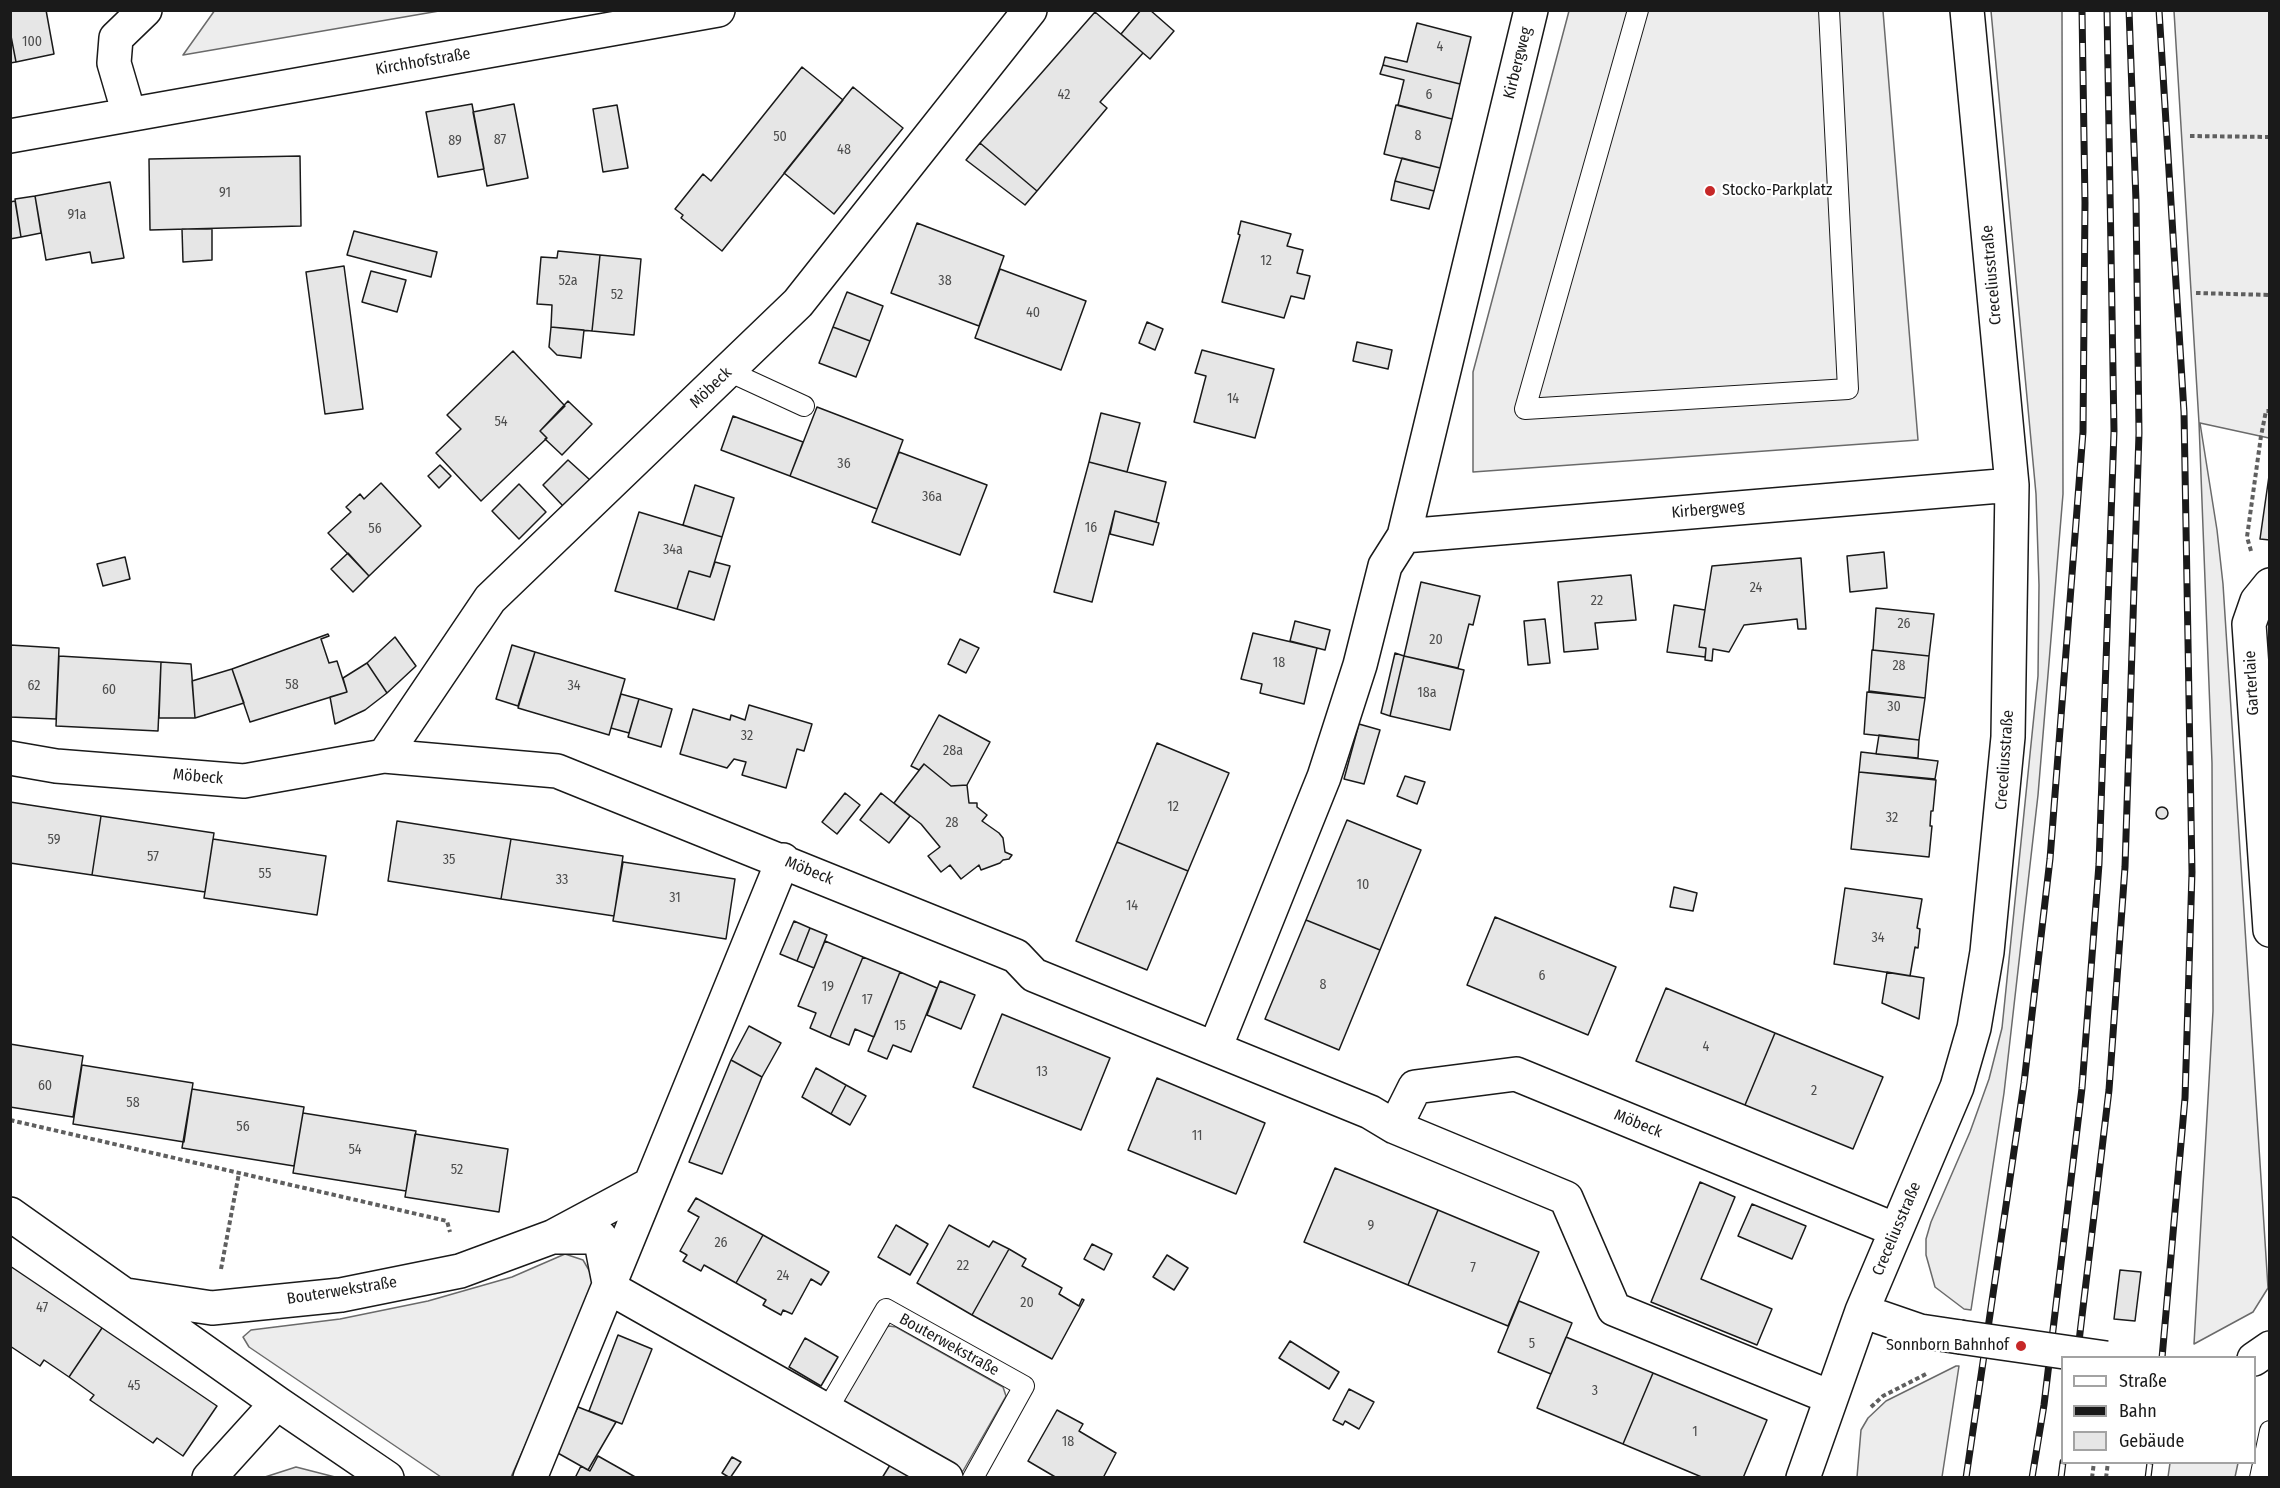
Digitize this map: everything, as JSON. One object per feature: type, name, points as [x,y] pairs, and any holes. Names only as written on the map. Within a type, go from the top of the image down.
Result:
[{"type":"street","points":[[129,114],[114,63],[116,38],[145,10]]},
{"type":"street","name":"Kirchhofstraße","points":[[10,136],[718,10]]},
{"type":"street","name":"Möbeck","points":[[384,756],[490,599],[798,303],[1030,10]]},
{"type":"street","name":"Kirbergweg","points":[[1215,1048],[1324,777],[1360,664],[1385,566],[1404,536],[1531,10]]},
{"type":"street","name":"Creceliusstraße","points":[[1803,1478],[1862,1311],[1957,1088],[1974,1028],[1987,952],[2008,737],[2012,485],[1967,10]]},
{"type":"street","name":"Kirbergweg","points":[[1404,536],[2012,485]]},
{"type":"street","name":"Garterlaie","points":[[2266,589],[2249,624],[2270,930]]},
{"type":"street","name":"Möbeck","points":[[10,758],[56,765],[244,781],[384,756],[557,771],[783,860],[1016,956],[1034,975],[1370,1112],[1395,1127],[1566,1198],[1614,1309],[1830,1397]]},
{"type":"street","points":[[530,1478],[610,1288],[649,1185],[783,860]]},
{"type":"street","name":"Möbeck","points":[[1395,1127],[1415,1087],[1516,1074],[1896,1230]]},
{"type":"street","name":"Bouterwekstraße","points":[[126,1295],[212,1308],[341,1294],[460,1271],[552,1237],[649,1185]]},
{"type":"street","name":"Bouterwekstraße","points":[[10,1214],[387,1478]]},
{"type":"street","name":"Bouterwekstraße","points":[[552,1237],[600,1237],[610,1288]]},
{"type":"street","points":[[610,1288],[946,1478]]},
{"type":"street","points":[[1862,1311],[1920,1331],[2093,1356]]},
{"type":"street","points":[[209,1478],[277,1402]]},
{"type":"lane","points":[[1638,10],[1525,410],[1848,389],[1829,10]]},
{"type":"lane","points":[[729,371],[804,406]]},
{"type":"lane","name":"Bouterwekstraße","points":[[827,1410],[886,1309],[1024,1386],[973,1478]]},
{"type":"lane","points":[[2260,1478],[2270,1431]]},
{"type":"path","points":[[2190,136],[2270,137]]},
{"type":"path","points":[[2196,293],[2270,295]]},
{"type":"path","points":[[2266,589],[2247,537],[2261,436],[2266,411],[2270,411]]},
{"type":"path","points":[[10,1120],[447,1221],[450,1233]]},
{"type":"path","points":[[212,1308],[239,1173]]},
{"type":"path","points":[[1867,1412],[1883,1396],[1953,1360],[1958,1336]]},
{"type":"shaded area","points":[[215,10],[439,10],[439,11],[183,55]]},
{"type":"shaded area","name":"Stocko-Parkplatz","points":[[1569,11],[1883,11],[1918,440],[1473,472],[1473,372]]},
{"type":"shaded area","points":[[1991,11],[2062,11],[2063,494],[2038,795],[2004,1093],[1971,1310],[1964,1309],[1935,1287],[1926,1255],[1926,1239],[1931,1222],[1970,1132],[1989,1079],[2002,1028],[2038,676],[2039,585],[2036,494]]},
{"type":"shaded area","points":[[2174,11],[2270,11],[2269,438],[2200,423],[2223,584],[2268,1288],[2253,1312],[2194,1344],[2213,1011],[2212,763],[2199,423]]},
{"type":"shaded area","points":[[565,1254],[583,1260],[593,1277],[591,1298],[511,1477],[441,1477],[249,1347],[243,1337],[251,1330],[340,1319],[428,1301],[512,1277]]},
{"type":"shaded area","points":[[889,1326],[896,1327],[1003,1387],[1006,1396],[963,1471],[956,1472],[842,1405],[881,1330]]},
{"type":"shaded area","points":[[1959,1366],[1942,1477],[1857,1477],[1861,1430],[1868,1418],[1886,1401]]},
{"type":"shaded area","points":[[2170,1464],[2238,1464],[2235,1477],[2168,1477]]},
{"type":"shaded area","points":[[296,1467],[335,1477],[265,1477]]},
{"type":"building","points":[[10,10],[46,10],[54,54],[16,62],[10,31]]},
{"type":"building","points":[[1141,10],[1150,10],[1174,31],[1150,59],[1121,34]]},
{"type":"building","points":[[1095,12],[1143,53],[1100,102],[1107,108],[1037,191],[980,143]]},
{"type":"building","points":[[1417,23],[1471,37],[1460,84],[1383,65],[1385,57],[1407,62]]},
{"type":"building","points":[[10,31],[16,62],[10,63]]},
{"type":"building","points":[[1383,65],[1460,84],[1452,119],[1398,105],[1404,80],[1380,74]]},
{"type":"building","points":[[802,67],[843,100],[722,251],[681,218],[683,215],[675,209],[703,174],[711,181]]},
{"type":"building","points":[[853,87],[903,128],[834,214],[784,173]]},
{"type":"building","points":[[472,104],[484,169],[438,177],[426,112]]},
{"type":"building","points":[[514,104],[528,178],[487,186],[473,112]]},
{"type":"building","points":[[617,105],[628,168],[603,172],[593,109]]},
{"type":"building","points":[[1396,105],[1452,119],[1440,168],[1384,154]]},
{"type":"building","points":[[980,143],[1037,191],[1025,205],[966,160]]},
{"type":"building","points":[[300,156],[301,226],[150,230],[149,159]]},
{"type":"building","points":[[1402,158],[1440,168],[1434,191],[1395,181]]},
{"type":"building","points":[[1395,181],[1434,191],[1429,209],[1391,200]]},
{"type":"building","points":[[110,182],[124,258],[92,263],[90,252],[46,260],[35,196]]},
{"type":"building","points":[[35,196],[41,233],[21,237],[15,199]]},
{"type":"building","points":[[15,201],[21,237],[10,239],[10,202]]},
{"type":"building","points":[[1241,221],[1291,234],[1287,246],[1303,250],[1297,273],[1310,276],[1304,299],[1291,296],[1284,318],[1222,302],[1240,235],[1238,234]]},
{"type":"building","points":[[917,223],[1004,256],[979,326],[891,293]]},
{"type":"building","points":[[182,229],[212,229],[212,260],[183,262]]},
{"type":"building","points":[[354,231],[437,252],[431,277],[347,255]]},
{"type":"building","points":[[558,251],[600,255],[592,331],[551,327],[552,305],[537,304],[541,257],[557,258]]},
{"type":"building","points":[[600,255],[641,259],[634,335],[592,331]]},
{"type":"building","points":[[344,266],[363,409],[325,414],[306,272]]},
{"type":"building","points":[[1000,269],[1086,301],[1061,370],[975,338]]},
{"type":"building","points":[[371,271],[406,280],[397,312],[362,302]]},
{"type":"building","points":[[847,292],[883,306],[870,341],[833,327]]},
{"type":"building","points":[[1147,322],[1163,329],[1155,350],[1139,343]]},
{"type":"building","points":[[551,327],[584,330],[581,358],[557,355],[549,347]]},
{"type":"building","points":[[833,327],[870,341],[856,377],[819,363]]},
{"type":"building","points":[[1357,342],[1392,350],[1388,369],[1353,361]]},
{"type":"building","points":[[1202,350],[1274,369],[1255,438],[1194,422],[1206,376],[1195,373]]},
{"type":"building","points":[[513,351],[565,406],[540,431],[547,438],[481,501],[436,453],[461,429],[447,415]]},
{"type":"building","points":[[568,401],[592,424],[562,455],[540,431]]},
{"type":"building","points":[[817,407],[903,440],[877,509],[790,476]]},
{"type":"building","points":[[1101,413],[1140,423],[1127,472],[1089,462]]},
{"type":"building","points":[[733,416],[803,442],[790,476],[721,450]]},
{"type":"building","points":[[899,452],[987,485],[960,555],[872,522]]},
{"type":"building","points":[[568,460],[590,480],[563,506],[543,485]]},
{"type":"building","points":[[1089,462],[1166,482],[1156,522],[1115,511],[1092,602],[1054,592]]},
{"type":"building","points":[[440,465],[451,476],[439,488],[428,476]]},
{"type":"building","points":[[2270,476],[2270,540],[2260,539]]},
{"type":"building","points":[[381,483],[421,526],[369,576],[328,533],[351,512],[346,507],[360,494],[364,499]]},
{"type":"building","points":[[519,484],[546,512],[519,539],[492,511]]},
{"type":"building","points":[[695,485],[734,498],[722,537],[683,525]]},
{"type":"building","points":[[1115,511],[1159,523],[1153,545],[1110,534]]},
{"type":"building","points":[[639,512],[722,537],[710,577],[689,571],[677,609],[615,591]]},
{"type":"building","points":[[1884,552],[1887,588],[1850,592],[1847,556]]},
{"type":"building","points":[[348,553],[369,576],[353,592],[331,569]]},
{"type":"building","points":[[125,557],[130,579],[103,586],[97,564]]},
{"type":"building","points":[[1801,558],[1806,629],[1798,629],[1797,619],[1744,625],[1729,652],[1713,649],[1712,661],[1705,660],[1706,648],[1699,647],[1712,566]]},
{"type":"building","points":[[715,562],[730,566],[714,620],[677,609],[689,571],[710,577]]},
{"type":"building","points":[[1631,575],[1636,620],[1595,623],[1598,649],[1564,652],[1558,582]]},
{"type":"building","points":[[1421,582],[1480,596],[1473,625],[1469,624],[1458,668],[1404,656]]},
{"type":"building","points":[[1674,605],[1705,610],[1699,647],[1706,648],[1705,657],[1667,652]]},
{"type":"building","points":[[1876,608],[1934,614],[1929,656],[1873,650]]},
{"type":"building","points":[[1545,619],[1550,663],[1528,665],[1524,621]]},
{"type":"building","points":[[1295,621],[1330,630],[1325,650],[1290,641]]},
{"type":"building","points":[[1253,633],[1317,648],[1304,704],[1260,693],[1262,684],[1241,679]]},
{"type":"building","points":[[328,634],[329,636],[321,639],[329,663],[337,661],[347,692],[250,722],[232,669]]},
{"type":"building","points":[[395,637],[416,666],[387,693],[367,663]]},
{"type":"building","points":[[960,639],[979,648],[966,673],[948,664]]},
{"type":"building","points":[[10,645],[59,648],[56,719],[10,717]]},
{"type":"building","points":[[512,645],[535,652],[518,706],[496,699]]},
{"type":"building","points":[[1872,650],[1929,656],[1925,698],[1869,691]]},
{"type":"building","points":[[535,652],[625,679],[609,735],[518,708]]},
{"type":"building","points":[[1395,653],[1404,656],[1390,716],[1381,713]]},
{"type":"building","points":[[59,656],[161,662],[158,731],[56,726]]},
{"type":"building","points":[[1404,656],[1464,670],[1450,730],[1390,716]]},
{"type":"building","points":[[161,662],[191,664],[195,718],[159,718]]},
{"type":"building","points":[[367,663],[387,693],[365,710],[335,724],[330,697],[347,692],[343,678]]},
{"type":"building","points":[[232,669],[244,703],[195,718],[192,681]]},
{"type":"building","points":[[1867,692],[1925,698],[1919,740],[1864,734]]},
{"type":"building","points":[[621,694],[639,699],[629,733],[611,728]]},
{"type":"building","points":[[639,699],[672,709],[661,747],[628,737]]},
{"type":"building","points":[[749,705],[812,724],[804,751],[797,749],[786,788],[742,775],[746,762],[734,759],[727,768],[680,754],[693,709],[730,720],[731,715],[745,720]]},
{"type":"building","points":[[939,715],[990,742],[967,785],[951,786],[924,764],[919,770],[911,766]]},
{"type":"building","points":[[1359,724],[1380,730],[1364,784],[1344,779]]},
{"type":"building","points":[[1879,735],[1919,740],[1918,758],[1876,754]]},
{"type":"building","points":[[1157,743],[1229,773],[1188,871],[1117,842]]},
{"type":"building","points":[[1861,752],[1938,761],[1935,779],[1859,772]]},
{"type":"building","points":[[924,764],[951,786],[967,785],[969,803],[977,803],[977,807],[987,815],[982,821],[1003,838],[1005,852],[1012,855],[1009,859],[981,870],[979,865],[961,879],[950,865],[941,872],[928,856],[940,847],[921,824],[894,803]]},
{"type":"building","points":[[1859,772],[1936,780],[1933,811],[1931,811],[1929,857],[1851,849]]},
{"type":"building","points":[[1405,776],[1425,782],[1417,804],[1397,796]]},
{"type":"building","points":[[845,793],[860,805],[837,834],[822,822]]},
{"type":"building","points":[[881,793],[910,816],[889,843],[860,820]]},
{"type":"building","points":[[10,802],[101,816],[92,875],[10,863]]},
{"type":"building","points":[[2164,807],[2168,813],[2164,819],[2160,819],[2156,811]]},
{"type":"building","points":[[101,816],[214,833],[205,892],[92,875]]},
{"type":"building","points":[[1347,820],[1421,850],[1380,950],[1306,920]]},
{"type":"building","points":[[397,821],[511,839],[501,899],[388,881]]},
{"type":"building","points":[[213,839],[326,856],[317,915],[204,898]]},
{"type":"building","points":[[511,839],[623,856],[614,916],[501,899]]},
{"type":"building","points":[[1117,842],[1188,871],[1147,970],[1076,941]]},
{"type":"building","points":[[623,862],[735,879],[726,939],[613,921]]},
{"type":"building","points":[[1674,887],[1697,893],[1693,911],[1670,907]]},
{"type":"building","points":[[1845,888],[1922,899],[1917,928],[1920,929],[1918,948],[1915,947],[1910,976],[1834,964]]},
{"type":"building","points":[[1495,917],[1616,967],[1588,1035],[1467,985]]},
{"type":"building","points":[[1306,920],[1380,950],[1339,1050],[1265,1019]]},
{"type":"building","points":[[794,921],[810,928],[797,961],[780,954]]},
{"type":"building","points":[[810,928],[827,935],[814,968],[797,961]]},
{"type":"building","points":[[825,941],[863,957],[830,1037],[810,1028],[816,1013],[798,1006]]},
{"type":"building","points":[[863,957],[900,972],[874,1037],[855,1029],[849,1045],[830,1037]]},
{"type":"building","points":[[900,972],[937,988],[911,1052],[893,1045],[887,1059],[868,1051]]},
{"type":"building","points":[[1887,972],[1924,978],[1919,1019],[1882,1003]]},
{"type":"building","points":[[940,981],[975,995],[961,1029],[927,1015]]},
{"type":"building","points":[[1666,988],[1775,1033],[1745,1105],[1636,1061]]},
{"type":"building","points":[[1002,1014],[1110,1058],[1081,1130],[973,1087]]},
{"type":"building","points":[[749,1026],[781,1043],[762,1077],[731,1060]]},
{"type":"building","points":[[1775,1033],[1883,1077],[1853,1149],[1745,1105]]},
{"type":"building","points":[[10,1044],[83,1056],[73,1117],[10,1107]]},
{"type":"building","points":[[731,1060],[762,1077],[722,1174],[689,1162]]},
{"type":"building","points":[[82,1065],[193,1083],[184,1142],[73,1124]]},
{"type":"building","points":[[816,1068],[846,1085],[831,1114],[802,1097]]},
{"type":"building","points":[[1157,1078],[1265,1123],[1236,1194],[1128,1150]]},
{"type":"building","points":[[846,1085],[866,1096],[850,1125],[831,1114]]},
{"type":"building","points":[[192,1089],[304,1107],[294,1166],[182,1148]]},
{"type":"building","points":[[303,1113],[416,1131],[406,1191],[293,1173]]},
{"type":"building","points":[[415,1134],[508,1149],[499,1212],[405,1197]]},
{"type":"building","points":[[1335,1168],[1438,1210],[1408,1285],[1304,1242]]},
{"type":"building","points":[[1700,1182],[1735,1197],[1701,1279],[1772,1309],[1757,1345],[1651,1302]]},
{"type":"building","points":[[696,1198],[763,1235],[736,1283],[704,1265],[701,1271],[683,1261],[687,1255],[680,1251],[699,1217],[688,1211]]},
{"type":"building","points":[[1752,1204],[1806,1226],[1792,1259],[1738,1236]]},
{"type":"building","points":[[1438,1210],[1539,1252],[1508,1326],[1408,1285]]},
{"type":"building","points":[[896,1225],[928,1244],[910,1275],[878,1257]]},
{"type":"building","points":[[949,1225],[989,1247],[993,1241],[1009,1249],[972,1315],[917,1283]]},
{"type":"building","points":[[763,1235],[829,1272],[821,1285],[811,1279],[792,1314],[783,1310],[781,1315],[763,1305],[766,1300],[736,1283]]},
{"type":"building","points":[[1092,1244],[1112,1254],[1104,1270],[1084,1259]]},
{"type":"building","points":[[1009,1249],[1026,1259],[1022,1266],[1062,1288],[1059,1294],[1079,1306],[1082,1299],[1084,1300],[1052,1359],[972,1315]]},
{"type":"building","points":[[1167,1255],[1188,1268],[1174,1290],[1153,1277]]},
{"type":"building","points":[[10,1266],[102,1328],[69,1377],[44,1360],[40,1366],[10,1346]]},
{"type":"building","points":[[2120,1270],[2141,1272],[2135,1321],[2114,1319]]},
{"type":"building","points":[[1519,1301],[1572,1323],[1551,1374],[1498,1352]]},
{"type":"building","points":[[102,1328],[217,1406],[183,1456],[157,1438],[153,1443],[90,1400],[94,1395],[69,1377]]},
{"type":"building","points":[[618,1335],[652,1349],[622,1424],[589,1411]]},
{"type":"building","points":[[1566,1337],[1653,1373],[1623,1444],[1537,1408]]},
{"type":"building","points":[[805,1338],[838,1357],[821,1386],[789,1367]]},
{"type":"building","points":[[1290,1341],[1339,1372],[1329,1389],[1279,1358]]},
{"type":"building","points":[[1653,1373],[1767,1420],[1743,1478],[1704,1478],[1623,1444]]},
{"type":"building","points":[[1349,1389],[1374,1402],[1359,1429],[1345,1421],[1343,1425],[1333,1420]]},
{"type":"building","points":[[578,1407],[616,1422],[588,1470],[556,1452]]},
{"type":"building","points":[[1057,1410],[1083,1424],[1079,1431],[1116,1453],[1103,1478],[1057,1478],[1028,1461]]},
{"type":"building","points":[[598,1456],[637,1478],[575,1478],[581,1466],[590,1471]]},
{"type":"building","points":[[732,1457],[741,1462],[730,1478],[722,1473]]},
{"type":"building","points":[[890,1465],[912,1478],[882,1478]]},
{"type":"railway","points":[[1966,1478],[2024,1083],[2050,859],[2083,432],[2085,203],[2082,10]]},
{"type":"railway","points":[[2032,1478],[2044,1405],[2082,1088],[2099,864],[2114,431],[2107,10]]},
{"type":"railway","points":[[2077,1356],[2109,1090],[2125,867],[2139,433],[2136,201],[2129,10]]},
{"type":"railway","points":[[2159,10],[2184,412],[2192,872],[2185,1098],[2162,1356]]},
{"type":"railway","points":[[2061,1478],[2063,1464]]},
{"type":"railway","points":[[2148,1478],[2150,1464]]},
{"type":"place","name":"Stocko-Parkplatz","points":[[1710,191]]},
{"type":"place","name":"Sonnborn Bahnhof","points":[[2021,1346]]}]
